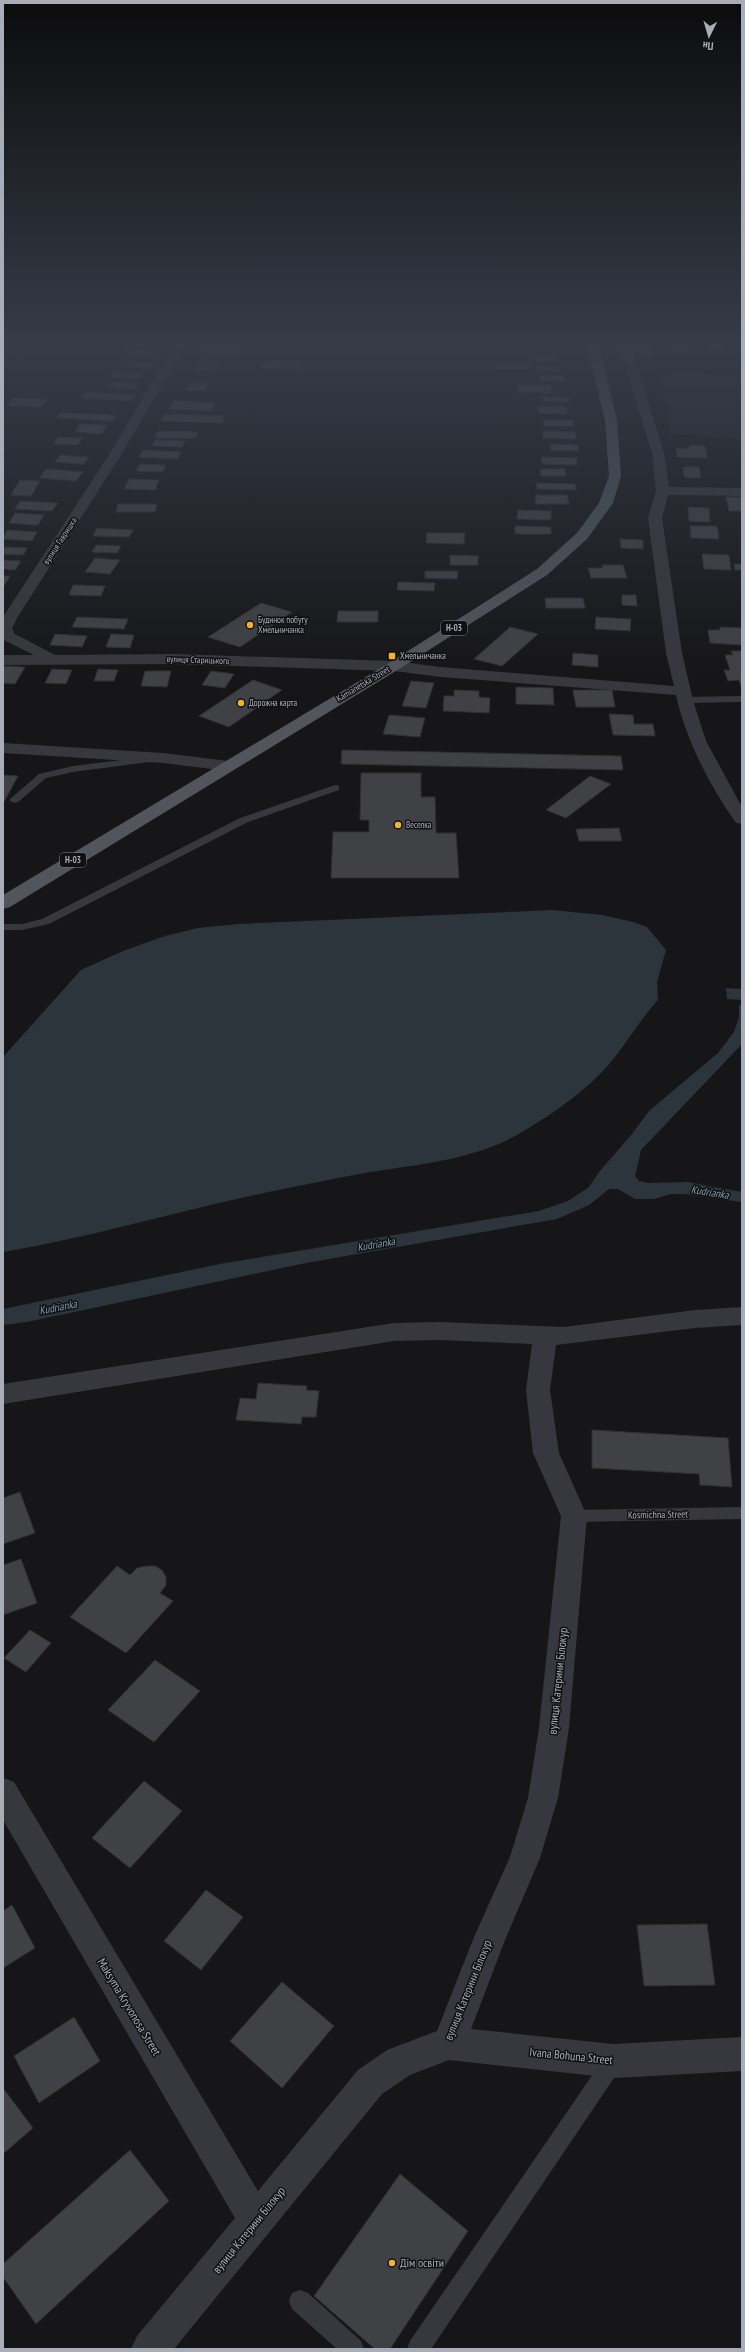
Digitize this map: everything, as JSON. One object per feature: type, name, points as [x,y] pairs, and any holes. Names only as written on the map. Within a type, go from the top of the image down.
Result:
[{"type":"main road","name":"Kamianetska Street","points":[[3,903],[394,666],[542,572],[582,536],[606,503],[615,476],[613,453]]},
{"type":"street","name":"вулиця Гавришка","points":[[52,658],[9,637],[5,629],[10,618],[116,453]]},
{"type":"street","points":[[658,453],[663,492],[655,518],[674,654],[684,696],[698,741],[731,804],[742,819]]},
{"type":"street","points":[[663,492],[742,492]]},
{"type":"street","name":"вулиця Старицького","points":[[3,660],[52,658],[173,659],[394,666],[684,696]]},
{"type":"street","points":[[3,748],[163,758],[228,766]]},
{"type":"street","points":[[3,1394],[394,1332],[440,1331],[564,1336],[695,1319],[742,1316]]},
{"type":"street","points":[[545,1336],[538,1390],[546,1453],[574,1516]]},
{"type":"street","name":"вулиця Катерини Білокур","points":[[150,2349],[370,2082],[399,2062],[449,2043],[490,1937],[525,1858],[543,1798],[554,1728],[574,1516]]},
{"type":"street","name":"Maksyma Kryvonosa Street","points":[[3,1792],[256,2221]]},
{"type":"street","name":"Ivana Bohuna Street","points":[[449,2043],[614,2061],[742,2054]]},
{"type":"lane","points":[[684,696],[742,699]]},
{"type":"lane","points":[[14,800],[43,776],[73,769],[163,758]]},
{"type":"lane","points":[[3,926],[22,927],[44,922],[244,820],[335,788]]},
{"type":"lane","name":"Kosmichna Street","points":[[574,1516],[742,1513]]},
{"type":"lane","points":[[418,2349],[614,2061]]},
{"type":"lane","points":[[300,2301],[353,2349]]},
{"type":"water","points":[[552,910],[602,915],[633,922],[647,927],[666,950],[657,982],[658,1000],[610,1064],[583,1090],[539,1122],[500,1143],[463,1156],[357,1174],[269,1192],[70,1239],[3,1252],[3,1057],[81,970],[123,951],[165,936],[198,928],[239,924]]},
{"type":"water","points":[[726,988],[742,989],[742,1000],[727,999]]},
{"type":"water","name":"Kudrianka","points":[[739,1005],[742,1005],[742,1044],[641,1150],[635,1176],[639,1181],[648,1183],[687,1182],[742,1192],[742,1202],[684,1194],[671,1194],[654,1199],[635,1199],[618,1189],[609,1189],[589,1205],[557,1219],[306,1263],[27,1322],[3,1325],[3,1309],[220,1264],[539,1211],[568,1201],[589,1187],[599,1172],[632,1134],[649,1111],[718,1053],[734,1032],[739,1017]]},
{"type":"building","points":[[141,453],[181,453],[177,459],[139,457]]},
{"type":"building","points":[[677,453],[706,453],[707,458],[677,457]]},
{"type":"building","points":[[60,455],[89,457],[84,464],[55,462]]},
{"type":"building","points":[[542,457],[577,458],[577,465],[542,464]]},
{"type":"building","points":[[140,464],[166,465],[163,472],[136,471]]},
{"type":"building","points":[[683,467],[699,467],[701,478],[684,477]]},
{"type":"building","points":[[46,469],[83,472],[76,481],[39,478]]},
{"type":"building","points":[[540,469],[565,469],[566,476],[541,476]]},
{"type":"building","points":[[129,479],[159,480],[155,490],[124,489]]},
{"type":"building","points":[[20,480],[40,481],[31,496],[11,495]]},
{"type":"building","points":[[536,483],[575,484],[576,490],[537,489]]},
{"type":"building","points":[[535,495],[567,495],[569,504],[536,504]]},
{"type":"building","points":[[726,497],[742,497],[742,511],[729,511]]},
{"type":"building","points":[[20,501],[58,503],[52,511],[15,509]]},
{"type":"building","points":[[118,504],[157,504],[155,512],[116,512]]},
{"type":"building","points":[[688,507],[709,508],[710,522],[689,521]]},
{"type":"building","points":[[518,510],[551,511],[551,520],[517,519]]},
{"type":"building","points":[[15,513],[44,515],[38,525],[9,523]]},
{"type":"building","points":[[515,526],[551,527],[551,534],[515,534]]},
{"type":"building","points":[[690,526],[717,526],[719,539],[691,538]]},
{"type":"building","points":[[97,528],[133,530],[129,537],[93,536]]},
{"type":"building","points":[[7,530],[37,532],[32,541],[3,539]]},
{"type":"building","points":[[427,533],[465,533],[464,544],[426,543]]},
{"type":"building","points":[[620,539],[643,540],[643,549],[621,548]]},
{"type":"building","points":[[96,545],[121,546],[117,553],[92,552]]},
{"type":"building","points":[[4,547],[27,548],[23,555],[3,554]]},
{"type":"building","points":[[702,554],[729,555],[731,570],[704,569]]},
{"type":"building","points":[[450,555],[478,556],[478,565],[450,565]]},
{"type":"building","points":[[95,558],[120,560],[110,574],[85,572]]},
{"type":"building","points":[[3,560],[21,561],[15,570],[3,569]]},
{"type":"building","points":[[734,564],[742,564],[742,570],[735,570]]},
{"type":"building","points":[[602,565],[623,565],[627,578],[591,578],[588,568],[603,568]]},
{"type":"building","points":[[425,571],[458,571],[457,579],[425,578]]},
{"type":"building","points":[[3,576],[10,576],[4,586],[3,586]]},
{"type":"building","points":[[398,582],[435,583],[434,591],[397,590]]},
{"type":"building","points":[[73,585],[105,586],[101,596],[69,595]]},
{"type":"building","points":[[622,595],[636,595],[637,606],[622,605]]},
{"type":"building","points":[[545,598],[583,598],[585,608],[546,608]]},
{"type":"building","name":"Будинок побуту Хмельничанка","points":[[261,603],[292,612],[240,647],[208,637]]},
{"type":"building","points":[[338,611],[378,611],[378,622],[337,622]]},
{"type":"building","points":[[77,617],[128,619],[124,629],[72,627]]},
{"type":"building","points":[[596,617],[631,619],[630,631],[595,629]]},
{"type":"building","points":[[510,627],[538,634],[502,666],[474,659]]},
{"type":"building","points":[[720,627],[742,628],[742,645],[710,643],[708,630],[720,630]]},
{"type":"building","points":[[55,634],[87,636],[82,647],[50,645]]},
{"type":"building","points":[[111,634],[134,635],[130,648],[106,647]]},
{"type":"building","points":[[731,651],[742,651],[742,689],[739,680],[728,681],[724,670],[730,670],[725,655],[733,655]]},
{"type":"building","points":[[573,653],[598,655],[598,667],[572,665]]},
{"type":"building","points":[[3,666],[25,667],[15,684],[3,683]]},
{"type":"building","points":[[52,669],[72,670],[66,684],[45,683]]},
{"type":"building","points":[[98,669],[118,670],[114,681],[94,681]]},
{"type":"building","points":[[145,671],[171,671],[167,687],[141,686]]},
{"type":"building","points":[[211,671],[234,674],[225,688],[202,685]]},
{"type":"building","points":[[253,680],[282,690],[229,727],[199,716]]},
{"type":"building","points":[[411,681],[434,683],[426,708],[402,706]]},
{"type":"building","points":[[516,687],[553,688],[554,705],[516,704]]},
{"type":"building","points":[[454,690],[479,691],[479,697],[490,698],[489,713],[443,711],[444,696],[454,696]]},
{"type":"building","points":[[573,690],[612,690],[615,707],[576,707]]},
{"type":"building","points":[[609,714],[633,715],[634,724],[653,724],[655,736],[613,735]]},
{"type":"building","points":[[389,715],[425,718],[420,737],[383,734]]},
{"type":"building","points":[[342,750],[621,756],[623,770],[341,764]]},
{"type":"building","points":[[361,773],[421,773],[421,797],[435,797],[436,833],[456,833],[459,878],[331,878],[333,832],[369,832],[369,820],[360,820]]},
{"type":"building","points":[[3,775],[18,776],[4,802],[3,802]]},
{"type":"building","points":[[590,776],[611,784],[566,818],[546,810]]},
{"type":"building","points":[[619,828],[622,841],[579,841],[576,829]]},
{"type":"building","points":[[258,1383],[307,1386],[306,1390],[319,1391],[316,1417],[302,1417],[301,1424],[236,1420],[240,1398],[256,1399]]},
{"type":"building","points":[[592,1430],[728,1438],[732,1487],[700,1485],[699,1474],[592,1468]]},
{"type":"building","points":[[20,1492],[35,1533],[3,1544],[3,1498]]},
{"type":"building","points":[[21,1559],[37,1603],[3,1615],[3,1565]]},
{"type":"building","points":[[117,1566],[130,1575],[137,1568],[147,1566],[155,1566],[162,1570],[166,1577],[166,1585],[160,1593],[173,1601],[126,1653],[70,1617]]},
{"type":"building","points":[[30,1630],[51,1643],[26,1672],[4,1658]]},
{"type":"building","points":[[155,1660],[200,1691],[154,1742],[108,1710]]},
{"type":"building","points":[[144,1781],[182,1811],[130,1868],[92,1838]]},
{"type":"building","points":[[206,1890],[243,1917],[201,1970],[164,1941]]},
{"type":"building","points":[[12,1905],[35,1948],[3,1968],[3,1911]]},
{"type":"building","points":[[707,1924],[715,1985],[644,1986],[637,1925]]},
{"type":"building","points":[[282,1982],[334,2026],[282,2088],[230,2041]]},
{"type":"building","points":[[74,2017],[100,2061],[39,2103],[14,2056]]},
{"type":"building","points":[[3,2088],[33,2128],[3,2154]]},
{"type":"building","points":[[130,2150],[169,2201],[36,2324],[3,2277],[3,2264]]},
{"type":"building","name":"Дім освіти","points":[[400,2174],[468,2231],[390,2349],[375,2349],[314,2296]]},
{"type":"place","name":"Будинок побуту Хмельничанка","points":[[250,625]]},
{"type":"place","name":"Хмельничанка","points":[[392,656]]},
{"type":"place","name":"Дорожна карта","points":[[241,703]]},
{"type":"place","name":"Веселка","points":[[398,825]]},
{"type":"place","name":"Дім освіти","points":[[392,2263]]}]
